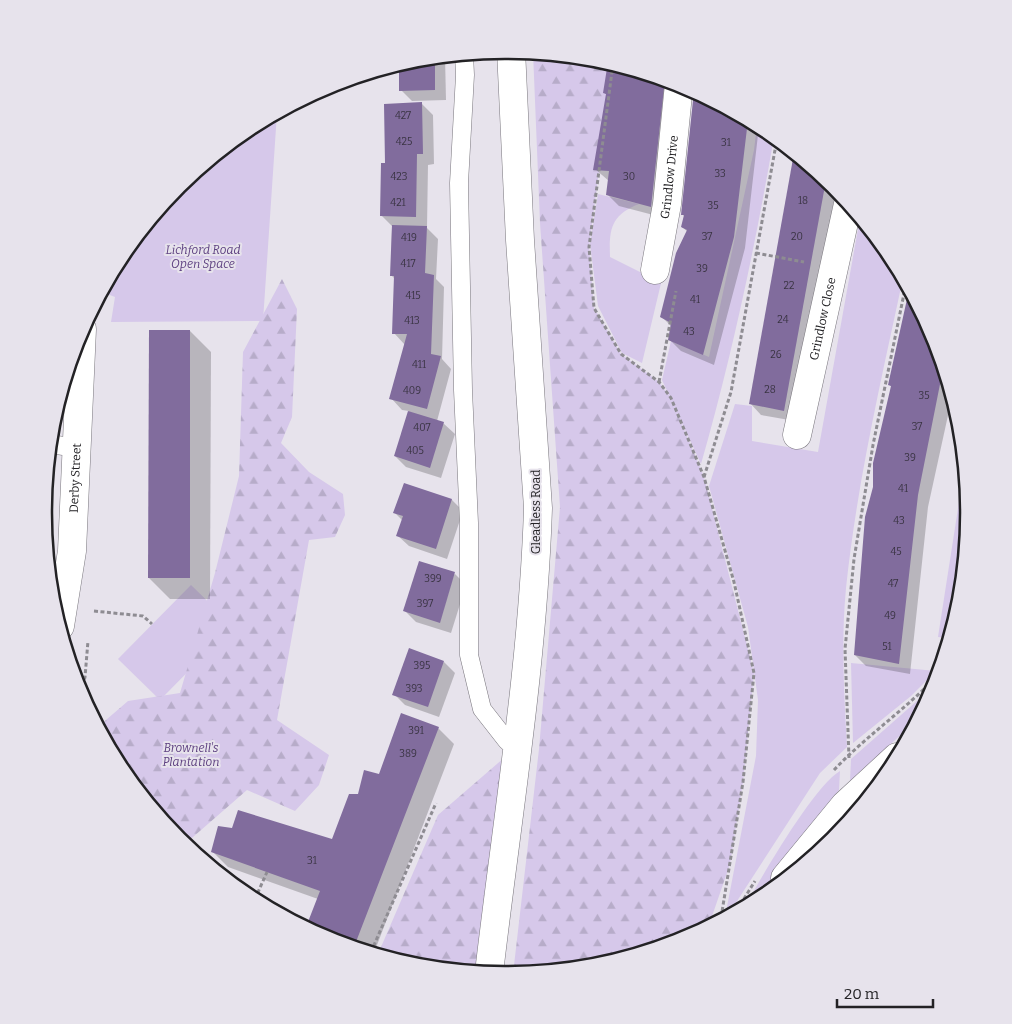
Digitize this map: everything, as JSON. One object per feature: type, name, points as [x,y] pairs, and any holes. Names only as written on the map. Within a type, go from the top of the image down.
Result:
[{"type":"main road","name":"Gleadless Road","points":[[490,965],[519,744],[537,552],[538,508],[520,240],[511,59]]},
{"type":"main road","name":"Grindlow Drive","points":[[655,270],[667,204],[678,92]]},
{"type":"main road","name":"Grindlow Close","points":[[797,435],[846,212]]},
{"type":"main road","name":"Derby Street","points":[[63,608],[72,551],[81,354]]},
{"type":"main road","points":[[805,853],[845,805],[871,781]]},
{"type":"lane","points":[[464,60],[459,183],[469,523],[468,655],[482,709],[507,741],[519,744]]},
{"type":"lane","points":[[57,445],[78,448]]},
{"type":"path","points":[[613,72],[589,246],[594,308],[620,354],[659,382],[670,398],[704,477],[734,582],[754,673],[743,782],[723,910]]},
{"type":"path","points":[[704,477],[731,392],[776,147]]},
{"type":"path","points":[[756,253],[834,268]]},
{"type":"path","points":[[655,270],[675,282],[677,292],[659,382]]},
{"type":"path","points":[[845,805],[850,754],[845,649],[854,559],[873,445],[904,294]]},
{"type":"path","points":[[90,610],[143,616],[152,624]]},
{"type":"path","points":[[374,945],[436,803]]},
{"type":"path","points":[[258,892],[267,872]]},
{"type":"green space","points":[[533,59],[565,62],[612,71],[589,247],[594,308],[621,354],[659,382],[671,398],[704,477],[754,673],[743,782],[730,864],[712,916],[680,931],[623,950],[565,962],[514,966],[539,749],[560,507],[540,223]]},
{"type":"green space","name":"Lichford Road Open Space","points":[[276,121],[263,321],[111,322],[115,297],[108,294],[129,260],[146,236],[185,191],[230,152]]},
{"type":"green space","points":[[756,134],[772,145],[742,301],[723,383],[701,464],[662,380],[671,341],[709,357]]},
{"type":"green space","points":[[598,194],[639,204],[617,218],[611,231],[610,257],[640,272],[658,275],[662,279],[642,363],[622,353],[598,306],[590,244]]},
{"type":"green space","points":[[858,227],[901,288],[863,471],[846,588],[843,648],[847,747],[820,773],[736,903],[727,908],[756,756],[758,700],[748,627],[709,486],[735,404],[752,406],[752,441],[818,452]]},
{"type":"green space","name":"Brownell's Plantation","points":[[282,279],[297,309],[292,417],[281,443],[309,472],[343,494],[345,515],[335,537],[309,540],[277,720],[329,755],[319,785],[295,811],[247,790],[191,839],[146,788],[104,722],[128,701],[180,693],[215,573],[239,476],[243,352]]},
{"type":"green space","points":[[960,499],[959,542],[956,571],[944,629],[941,637],[938,637]]},
{"type":"green space","points":[[191,585],[233,626],[160,700],[118,659]]},
{"type":"green space","points":[[851,663],[931,670],[927,680],[911,696],[853,743]]},
{"type":"green space","points":[[919,699],[902,734],[850,781],[851,759]]},
{"type":"green space","points":[[505,757],[479,965],[418,957],[381,947],[438,815]]},
{"type":"green space","points":[[840,771],[839,790],[793,847],[770,881],[754,892],[803,812],[829,780]]},
{"type":"building","points":[[435,64],[435,90],[399,91],[399,72]]},
{"type":"building","points":[[607,70],[664,87],[651,207],[606,195],[609,171],[593,170],[606,94],[603,93]]},
{"type":"building","points":[[693,99],[747,128],[734,237],[703,355],[668,340],[671,323],[660,317],[676,253],[687,230],[681,227],[684,215],[681,215]]},
{"type":"building","points":[[422,102],[423,154],[417,154],[416,217],[380,216],[381,163],[385,163],[384,104]]},
{"type":"building","points":[[793,161],[824,189],[784,411],[749,404]]},
{"type":"building","points":[[392,225],[427,226],[425,273],[434,275],[431,354],[441,356],[427,409],[389,399],[407,334],[392,334],[394,276],[390,276]]},
{"type":"building","points":[[907,300],[925,338],[940,383],[918,495],[899,664],[854,655],[865,517],[873,487],[873,463],[891,386],[888,385]]},
{"type":"building","points":[[149,330],[190,330],[190,578],[148,578]]},
{"type":"building","points":[[408,411],[444,422],[430,468],[394,456]]},
{"type":"building","points":[[404,483],[452,499],[436,549],[396,536],[403,516],[393,513]]},
{"type":"building","points":[[419,561],[455,572],[440,623],[403,611]]},
{"type":"building","points":[[409,648],[444,661],[428,707],[392,695]]},
{"type":"building","points":[[401,713],[439,727],[357,940],[309,921],[320,891],[211,852],[218,826],[232,828],[238,810],[332,839],[349,794],[358,794],[364,770],[379,774]]}]
